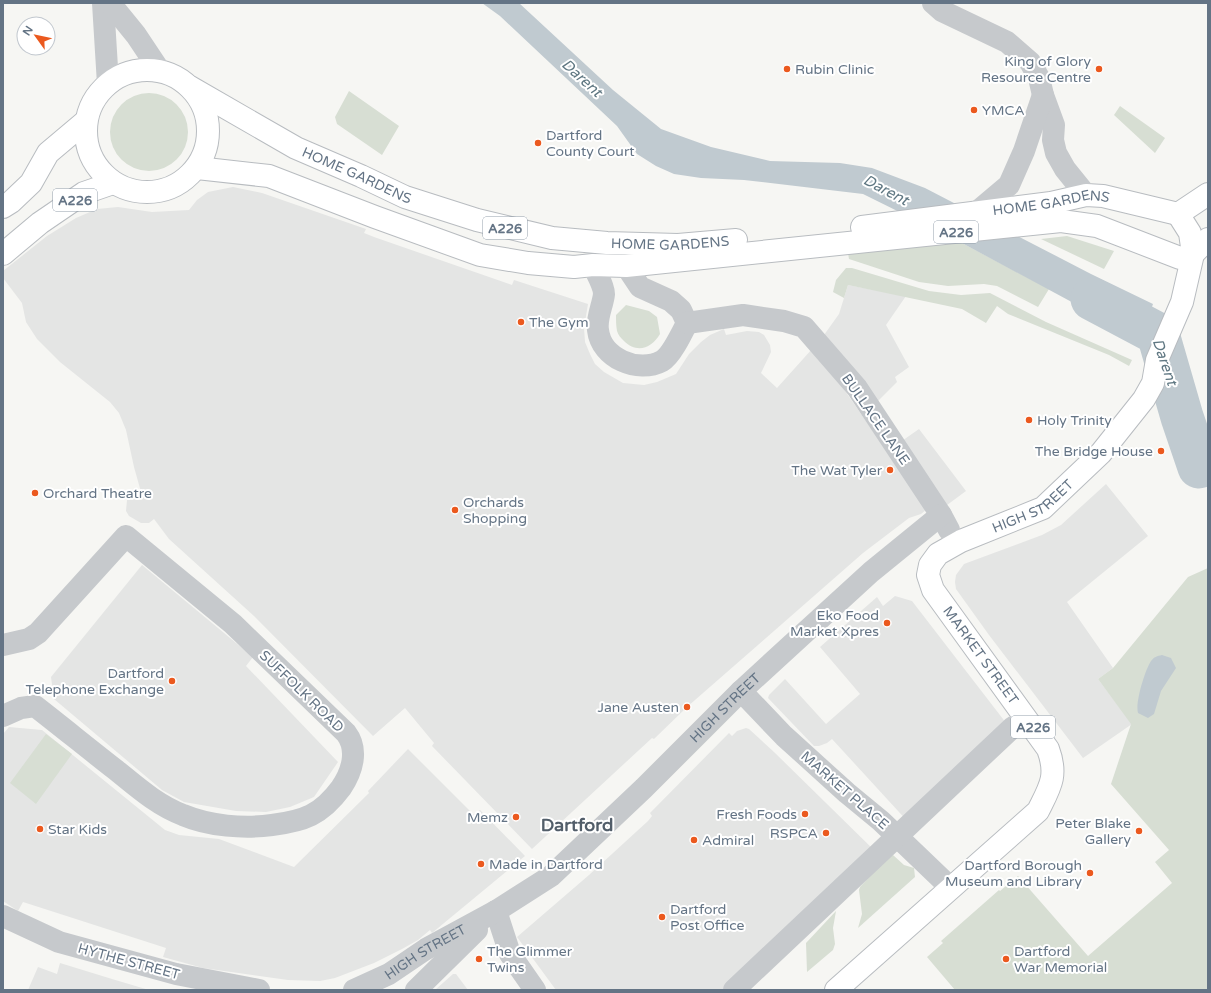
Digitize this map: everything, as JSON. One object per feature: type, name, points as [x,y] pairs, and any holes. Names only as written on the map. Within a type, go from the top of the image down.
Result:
[{"type":"main road","points":[[148,70],[160,71],[175,77],[190,87],[198,96],[206,114],[209,133],[206,152],[197,168],[182,182],[162,192],[139,193],[112,183],[102,174],[90,156],[86,142],[86,121],[94,99],[108,84],[127,73],[148,70]]},
{"type":"main road","name":"HOME GARDENS","points":[[190,87],[296,148],[405,197],[477,220],[552,238],[594,242],[678,245],[850,236],[977,212],[1056,212],[1180,258],[1200,246]]},
{"type":"main road","points":[[3,207],[12,202],[31,183],[48,153],[86,121]]},
{"type":"main road","name":"HOME GARDENS","points":[[197,168],[269,176],[375,218],[480,255],[574,267],[593,265],[626,266],[850,236],[1056,212],[1086,195],[1104,196],[1178,214]]},
{"type":"main road","name":"A226","points":[[3,254],[40,223],[84,193],[112,183]]},
{"type":"main road","points":[[1178,214],[1208,194]]},
{"type":"main road","name":"A226","points":[[1178,214],[1200,246]]},
{"type":"main road","points":[[523,232],[543,252],[569,261],[593,265]]},
{"type":"main road","name":"HIGH STREET","points":[[948,530],[1043,508],[1101,454],[1144,399],[1153,383],[1157,360],[1182,302],[1200,246]]},
{"type":"main road","name":"MARKET STREET","points":[[836,990],[1038,811],[1050,788],[1054,765],[1048,749],[933,590],[928,576],[930,565],[938,554],[948,530]]},
{"type":"street","points":[[103,3],[108,84]]},
{"type":"street","points":[[110,3],[136,35],[160,71]]},
{"type":"street","points":[[933,3],[942,11],[997,36],[1017,50],[1030,62],[1036,72],[1054,125],[1053,140],[1056,153],[1065,169],[1086,195]]},
{"type":"street","points":[[977,212],[1009,185],[1024,152],[1043,95]]},
{"type":"street","points":[[593,265],[604,292],[598,330],[606,348],[622,362],[644,366],[663,361],[676,344],[687,323],[681,310],[671,301],[640,287],[626,266]]},
{"type":"street","name":"BULLACE LANE","points":[[687,323],[743,316],[784,321],[804,327],[857,388],[948,530]]},
{"type":"street","name":"HIGH STREET","points":[[354,990],[389,974],[426,949],[496,911],[551,876],[644,788],[741,691],[871,572],[948,530]]},
{"type":"street","name":"SUFFOLK ROAD","points":[[3,645],[29,639],[38,634],[102,565],[126,536],[233,624],[346,733],[351,740],[354,757],[348,778],[330,803],[308,818],[295,822],[258,827],[220,824],[184,816],[157,803],[35,706],[21,708],[3,716]]},
{"type":"street","name":"MARKET PLACE","points":[[741,691],[784,736],[897,836],[951,888]]},
{"type":"street","points":[[734,990],[1013,727]]},
{"type":"street","points":[[496,911],[507,956],[535,990]]},
{"type":"street","name":"HIGH STREET","points":[[416,990],[496,911]]},
{"type":"street","name":"HYTHE STREET","points":[[3,916],[59,942],[176,974],[259,990]]},
{"type":"shaded area","points":[[349,91],[399,126],[382,155],[337,124],[335,117]]},
{"type":"shaded area","points":[[149,93],[164,96],[177,104],[185,117],[188,132],[185,147],[177,160],[164,168],[149,171],[134,168],[121,160],[113,147],[110,132],[113,117],[121,104],[134,96]]},
{"type":"shaded area","points":[[1120,106],[1165,138],[1155,153],[1114,115]]},
{"type":"shaded area","points":[[233,187],[262,193],[366,229],[364,233],[374,237],[512,285],[514,280],[588,304],[584,328],[585,342],[590,354],[595,364],[604,372],[623,383],[644,385],[657,382],[676,374],[689,354],[701,342],[710,335],[724,329],[726,335],[747,331],[759,332],[764,335],[770,345],[771,352],[761,373],[777,388],[812,349],[834,375],[927,509],[921,514],[909,518],[863,553],[687,707],[654,739],[652,738],[532,849],[432,746],[434,743],[405,708],[373,736],[254,616],[169,539],[154,519],[149,523],[141,523],[129,516],[126,511],[127,500],[134,493],[141,492],[126,430],[119,413],[110,402],[60,362],[37,339],[26,322],[22,303],[3,278],[3,271],[47,236],[76,218],[97,209],[118,207],[152,212],[189,210],[197,200],[208,192]]},
{"type":"shaded area","points":[[1067,236],[1114,251],[1104,269],[1041,239]]},
{"type":"shaded area","points":[[960,242],[1049,289],[1038,307],[997,286],[984,284],[948,286],[919,282],[849,259],[848,253]]},
{"type":"shaded area","points":[[846,268],[852,268],[929,291],[961,295],[990,293],[1046,322],[1132,360],[1129,366],[1109,355],[1008,314],[997,306],[986,323],[962,309],[848,285],[844,298],[833,292],[836,280]]},
{"type":"shaded area","points":[[848,285],[906,296],[886,325],[909,367],[895,377],[897,382],[877,402],[824,335],[839,314]]},
{"type":"shaded area","points":[[626,305],[649,311],[657,317],[660,334],[649,346],[644,348],[634,347],[624,341],[618,334],[616,327],[616,315]]},
{"type":"shaded area","points":[[919,429],[966,491],[943,508],[899,443]]},
{"type":"shaded area","points":[[1106,484],[1148,536],[1067,602],[1113,668],[1098,679],[1132,724],[1083,758],[989,635],[956,589],[955,582],[956,575],[964,564],[1042,535],[1061,525]]},
{"type":"shaded area","points":[[142,565],[253,657],[246,666],[338,762],[314,797],[290,807],[266,812],[236,811],[184,802],[162,790],[54,699],[51,677]]},
{"type":"shaded area","points":[[1208,568],[1208,990],[955,990],[927,957],[943,943],[941,941],[999,890],[1000,891],[1018,876],[1088,956],[1172,883],[1155,862],[1169,850],[1111,784],[1131,724],[1098,679],[1113,668],[1188,577]]},
{"type":"shaded area","points":[[895,596],[912,601],[1013,732],[910,824],[832,739],[827,743],[814,746],[768,698],[769,695],[785,679],[826,724],[860,694],[820,647],[877,597],[883,606]]},
{"type":"shaded area","points":[[9,727],[42,730],[165,830],[179,835],[219,839],[294,867],[369,793],[368,791],[408,749],[474,815],[480,810],[525,856],[432,933],[430,930],[418,940],[402,949],[374,963],[335,978],[320,981],[288,980],[203,968],[163,957],[166,948],[23,902],[18,911],[3,901],[3,734]]},
{"type":"shaded area","points":[[746,728],[774,752],[877,853],[728,990],[556,990],[517,937],[589,875],[648,821],[652,816],[650,813],[729,733],[732,736],[737,731]]},
{"type":"shaded area","points":[[46,734],[72,754],[36,804],[10,783]]},
{"type":"shaded area","points":[[893,855],[904,865],[914,868],[915,877],[858,928],[862,914],[859,890],[860,887],[885,860]]},
{"type":"shaded area","points":[[836,911],[833,928],[835,944],[833,950],[807,972],[806,943]]},
{"type":"shaded area","points":[[60,963],[149,990],[28,990],[38,967],[57,974]]},
{"type":"shaded area","points":[[453,974],[456,974],[468,990],[435,990]]},
{"type":"water","points":[[482,3],[519,3],[613,90],[661,129],[711,147],[770,161],[840,163],[872,168],[925,188],[1091,274],[1153,304],[1142,335],[1094,314],[960,242],[863,194],[744,180],[701,178],[674,174],[656,166],[637,154],[617,126],[500,16]]},
{"type":"water","points":[[1162,655],[1171,658],[1176,668],[1161,691],[1154,714],[1148,718],[1138,713],[1137,708],[1139,695],[1143,679],[1151,661]]},
{"type":"waterway","name":"Darent","points":[[1092,299],[1158,334],[1182,417],[1199,467]]},
{"type":"place","name":"Rubin Clinic","points":[[787,69]]},
{"type":"place","name":"King of Glory Resource Centre","points":[[1099,69]]},
{"type":"place","name":"YMCA","points":[[974,110]]},
{"type":"place","name":"Dartford County Court","points":[[538,143]]},
{"type":"place","name":"The Gym","points":[[521,322]]},
{"type":"place","name":"Holy Trinity","points":[[1029,420]]},
{"type":"place","name":"The Bridge House","points":[[1161,451]]},
{"type":"place","name":"The Wat Tyler","points":[[890,470]]},
{"type":"place","name":"Orchard Theatre","points":[[35,493]]},
{"type":"place","name":"Orchards Shopping","points":[[455,510]]},
{"type":"place","name":"Eko Food Market Xpres","points":[[887,623]]},
{"type":"place","name":"Dartford Telephone Exchange","points":[[172,681]]},
{"type":"place","name":"Jane Austen","points":[[687,707]]},
{"type":"place","name":"Fresh Foods","points":[[805,814]]},
{"type":"place","name":"Memz","points":[[516,817]]},
{"type":"place","name":"Star Kids","points":[[40,829]]},
{"type":"place","name":"Peter Blake Gallery","points":[[1139,831]]},
{"type":"place","name":"RSPCA","points":[[826,833]]},
{"type":"place","name":"Admiral","points":[[694,840]]},
{"type":"place","name":"Made in Dartford","points":[[481,864]]},
{"type":"place","name":"Dartford Borough Museum and Library","points":[[1090,873]]},
{"type":"place","name":"Dartford Post Office","points":[[662,917]]},
{"type":"place","name":"The Glimmer Twins","points":[[479,959]]},
{"type":"place","name":"Dartford War Memorial","points":[[1006,959]]},
{"type":"district","name":"Dartford","points":[[577,825]]}]
